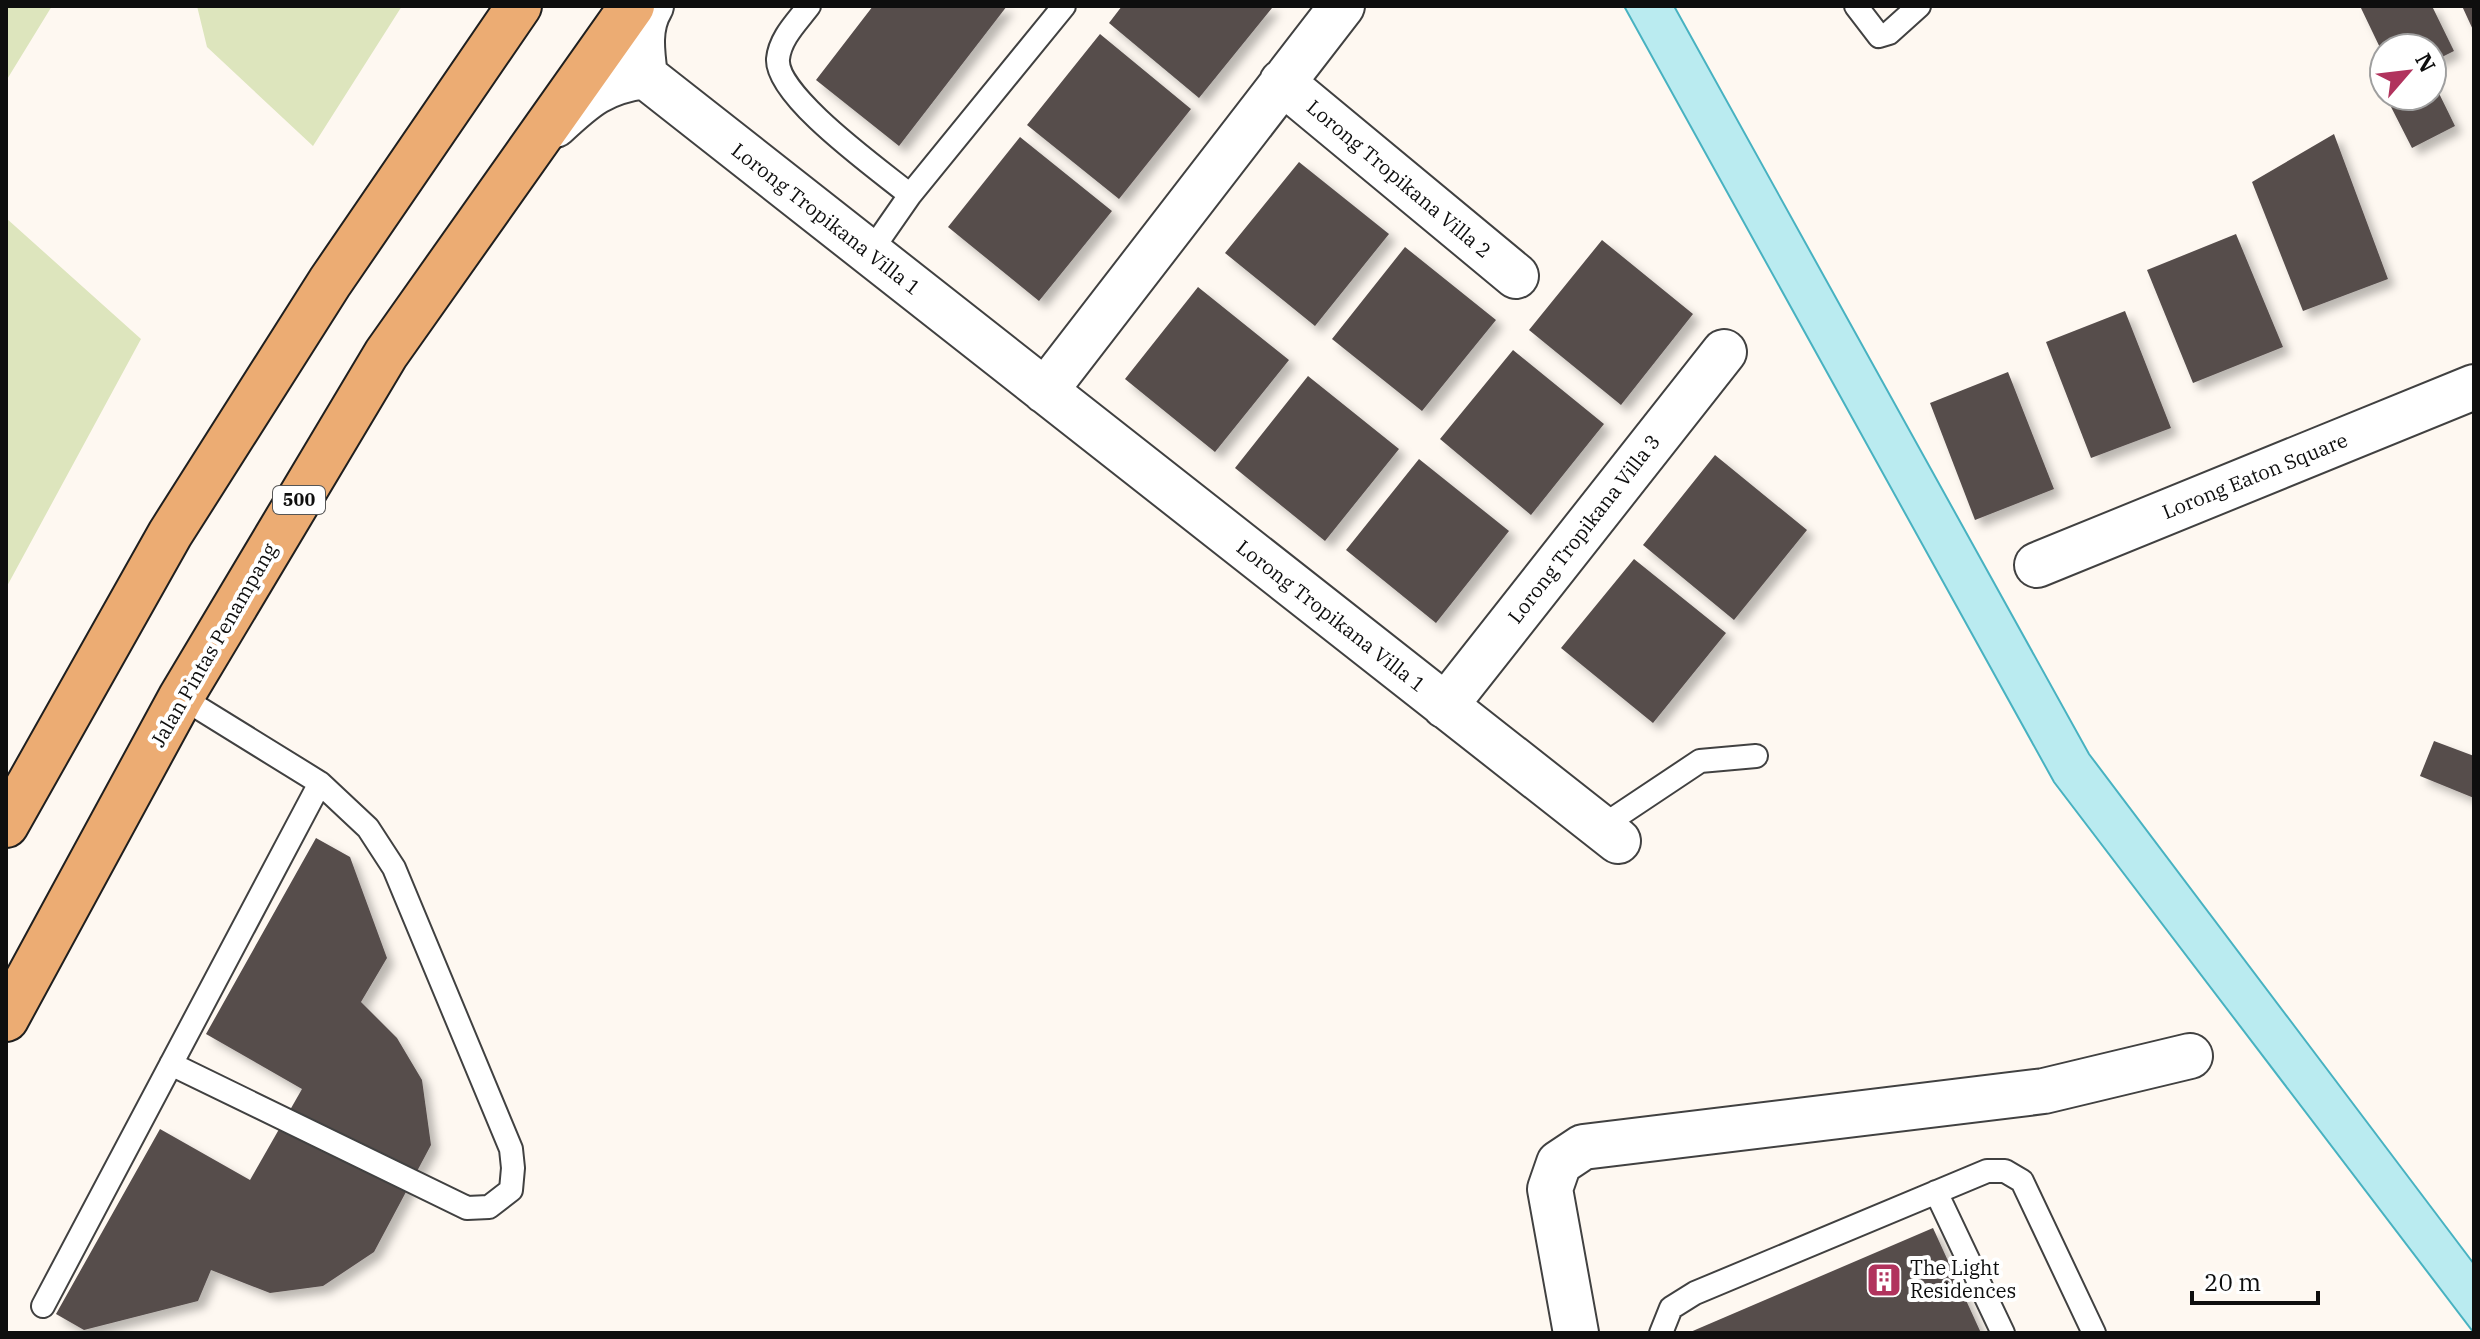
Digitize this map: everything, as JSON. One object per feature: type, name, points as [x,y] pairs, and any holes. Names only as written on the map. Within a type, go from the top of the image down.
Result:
[{"type":"main road","points":[[6,825],[170,534],[330,282],[519,6]]},
{"type":"main road","name":"Jalan Pintas Penampang","points":[[6,1019],[181,697],[386,354],[632,6]]},
{"type":"street","points":[[530,149],[584,97],[618,80],[645,76],[641,46],[645,15],[651,6]]},
{"type":"street","points":[[1045,391],[1342,6]]},
{"type":"street","name":"Lorong Tropikana Villa 1","points":[[645,76],[1610,834]]},
{"type":"street","name":"Lorong Tropikana Villa 2","points":[[1282,82],[1516,276]]},
{"type":"street","name":"Lorong Tropikana Villa 3","points":[[1445,706],[1724,352]]},
{"type":"street","name":"Lorong Eaton Square","points":[[2037,565],[2474,387]]},
{"type":"street","points":[[1576,1333],[1550,1189],[1559,1163],[1583,1147],[2044,1091],[2190,1056]]},
{"type":"lane","points":[[809,6],[783,40],[778,62],[787,84],[803,106],[910,195]]},
{"type":"lane","points":[[869,254],[910,195],[1064,6]]},
{"type":"lane","points":[[1856,6],[1879,36],[1889,33],[1919,6]]},
{"type":"lane","points":[[171,1064],[467,1208],[489,1207],[511,1190],[511,1149],[394,868],[368,828],[320,783],[181,697]]},
{"type":"lane","points":[[1610,834],[1700,761],[1756,756]]},
{"type":"lane","points":[[43,1306],[320,783]]},
{"type":"lane","points":[[1661,1333],[1671,1308],[1695,1293],[1987,1171],[2005,1171],[2022,1181],[2094,1333]]},
{"type":"lane","points":[[1936,1192],[2003,1333]]},
{"type":"green space","points":[[6,6],[52,6],[6,81]]},
{"type":"green space","points":[[197,6],[402,6],[313,146],[207,47]]},
{"type":"green space","points":[[6,218],[141,339],[6,588]]},
{"type":"water","points":[[1624,6],[1674,6],[2089,754],[2474,1264],[2474,1333],[2054,782]]},
{"type":"building","points":[[873,6],[1007,6],[899,146],[816,80]]},
{"type":"building","points":[[1122,6],[1272,8],[1199,98],[1109,23]]},
{"type":"building","points":[[2360,6],[2432,6],[2445,32],[2372,32]]},
{"type":"building","points":[[2462,6],[2474,6],[2474,32]]},
{"type":"building","points":[[1100,34],[1191,109],[1119,199],[1027,125]]},
{"type":"building","points":[[2448,39],[2454,51],[2448,54]]},
{"type":"building","points":[[2394,112],[2448,112],[2455,126],[2412,148]]},
{"type":"building","points":[[2334,134],[2388,279],[2303,311],[2252,182]]},
{"type":"building","points":[[1020,137],[1112,211],[1039,301],[948,227]]},
{"type":"building","points":[[1299,162],[1389,234],[1315,326],[1225,253]]},
{"type":"building","points":[[2236,234],[2283,347],[2193,383],[2147,270]]},
{"type":"building","points":[[1602,240],[1693,314],[1621,405],[1529,330]]},
{"type":"building","points":[[1405,247],[1496,320],[1422,411],[1332,339]]},
{"type":"building","points":[[1198,287],[1289,360],[1215,452],[1125,379]]},
{"type":"building","points":[[2125,311],[2171,428],[2091,458],[2046,342]]},
{"type":"building","points":[[1513,350],[1604,424],[1531,515],[1440,439]]},
{"type":"building","points":[[2008,372],[2054,489],[1975,520],[1930,403]]},
{"type":"building","points":[[1308,376],[1399,449],[1325,541],[1235,468]]},
{"type":"building","points":[[1715,455],[1807,530],[1734,620],[1643,545]]},
{"type":"building","points":[[1419,459],[1509,531],[1436,623],[1346,550]]},
{"type":"building","points":[[1634,559],[1726,633],[1653,723],[1561,648]]},
{"type":"building","points":[[2434,741],[2474,756],[2474,798],[2420,776]]},
{"type":"building","points":[[316,838],[350,857],[387,958],[361,1002],[397,1038],[422,1080],[431,1145],[374,1252],[323,1286],[270,1293],[211,1270],[198,1301],[84,1330],[56,1314],[160,1129],[250,1180],[302,1089],[206,1034]]},
{"type":"building","name":"The Light Residences","points":[[1933,1228],[1981,1333],[1688,1333]]},
{"type":"place","name":"The Light Residences","points":[[1884,1280]]}]
